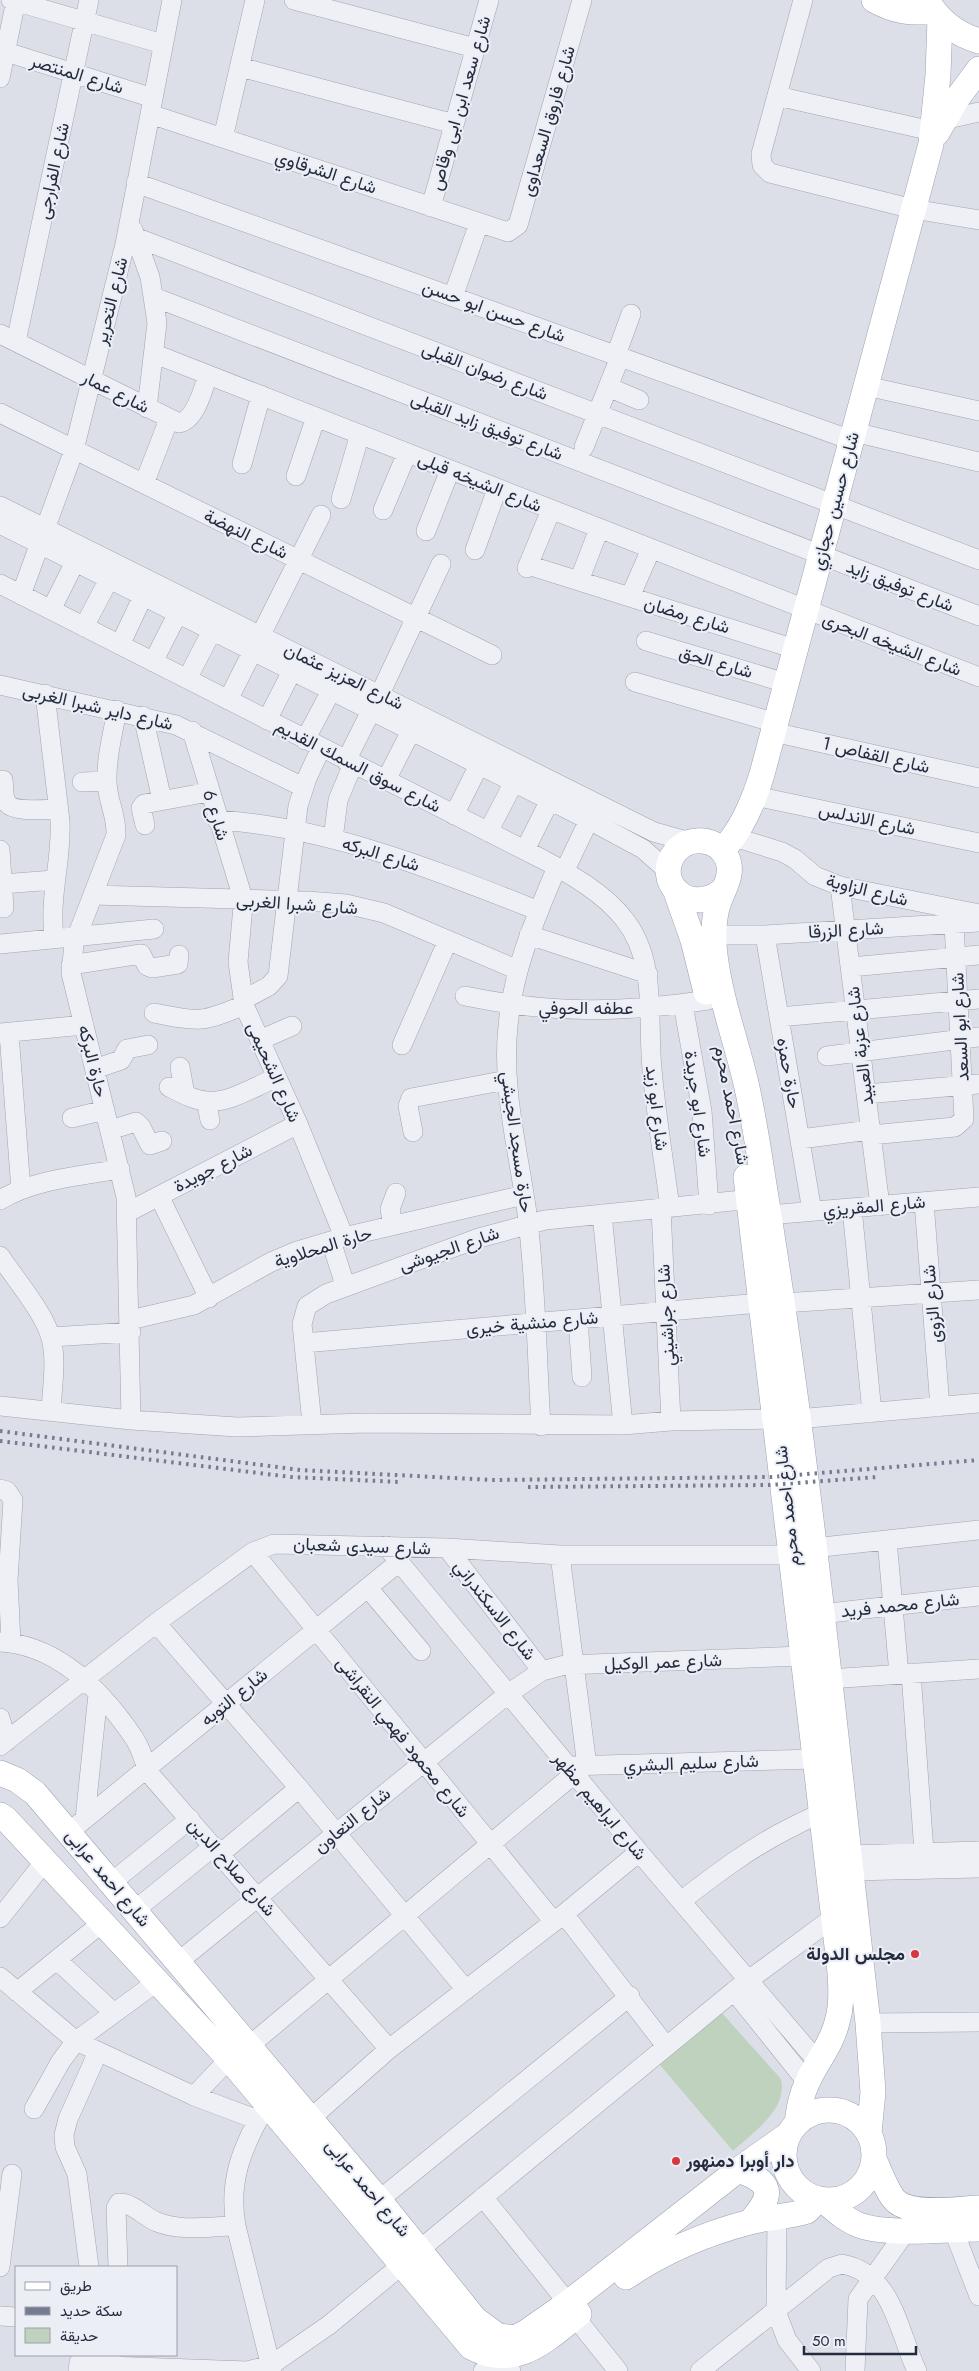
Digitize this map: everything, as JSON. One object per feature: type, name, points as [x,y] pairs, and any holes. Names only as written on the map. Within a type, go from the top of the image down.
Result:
[{"type":"main road","points":[[874,0],[895,11],[914,14],[933,10],[952,30],[979,41]]},
{"type":"main road","name":"شارع حسين حجازي","points":[[728,844],[755,796],[913,209],[936,132],[938,75],[933,10]]},
{"type":"main road","name":"شارع حسين حجازي","points":[[936,132],[979,69]]},
{"type":"main road","points":[[690,842],[728,844],[729,875],[722,891],[703,901],[692,900],[683,896],[672,880],[670,864],[677,850],[690,842]]},
{"type":"main road","name":"شارع احمد محرم","points":[[672,880],[693,940],[731,1079],[761,1204]]},
{"type":"main road","name":"شارع احمد محرم","points":[[722,891],[713,935],[715,957],[751,1107],[772,1303],[803,1552],[802,1656],[814,1759],[850,1863],[873,2085],[869,2133]]},
{"type":"main road","name":"شارع احمد محرم","points":[[793,2128],[802,2096],[806,2064],[830,2043],[841,2004],[840,1972],[834,1917],[828,1679],[821,1614],[803,1552]]},
{"type":"main road","name":"شارع احمد عرابى","points":[[0,1773],[17,1780],[77,1826],[112,1882],[178,1962],[239,2052],[262,2112],[475,2319],[498,2336],[510,2338],[520,2336],[572,2310],[648,2261],[694,2240],[751,2222],[807,2211],[819,2199]]},
{"type":"main road","points":[[3,1817],[35,1793]]},
{"type":"main road","name":"شارع احمد عرابى","points":[[3,1817],[46,1860],[158,1981],[239,2052],[310,2119],[379,2200],[411,2257],[465,2342],[499,2367],[532,2352],[572,2310],[738,2170],[793,2128]]},
{"type":"main road","points":[[979,2208],[918,2210],[903,2207],[892,2197],[874,2159],[869,2133],[860,2122],[849,2114],[836,2110],[822,2110],[809,2115],[793,2128],[785,2146],[784,2159],[787,2172],[793,2183],[802,2192],[819,2199],[859,2225],[878,2229],[907,2230],[979,2229]]},
{"type":"main road","points":[[819,2199],[847,2197],[857,2190],[868,2176],[874,2159]]},
{"type":"main road","points":[[738,2170],[758,2178],[766,2187],[767,2200],[751,2222]]},
{"type":"street","points":[[0,78],[3,51],[14,0],[163,44]]},
{"type":"street","name":"شارع الفرارجى","points":[[8,338],[74,73],[90,0]]},
{"type":"street","name":"شارع التحرير","points":[[21,595],[44,537],[74,450],[132,228],[136,183],[172,0]]},
{"type":"street","points":[[223,138],[255,0]]},
{"type":"street","points":[[294,0],[475,48]]},
{"type":"street","name":"شارع سعد ابن ابى وقاص","points":[[431,207],[489,0]]},
{"type":"street","name":"شارع فاروق السعداوى","points":[[502,230],[508,232],[518,225],[582,0]]},
{"type":"street","points":[[803,0],[761,154],[760,160],[766,169],[770,173],[913,209],[979,220]]},
{"type":"street","name":"شارع المنتصر","points":[[3,51],[74,73],[151,106]]},
{"type":"street","points":[[240,67],[454,124]]},
{"type":"street","points":[[777,96],[936,132],[979,112]]},
{"type":"street","name":"شارع الشرقاوي","points":[[151,106],[223,138],[502,230]]},
{"type":"street","name":"شارع حسن ابو حسن","points":[[136,183],[618,356],[852,436],[979,462]]},
{"type":"street","points":[[453,297],[479,223]]},
{"type":"street","points":[[132,228],[150,277],[157,322],[155,354],[147,408]]},
{"type":"street","name":"شارع رضوان القبلى","points":[[132,228],[597,414],[979,560]]},
{"type":"street","name":"شارع توفيق زايد القبلى","points":[[154,297],[820,556]]},
{"type":"street","points":[[584,447],[608,387],[631,314]]},
{"type":"street","name":"شارع عمار","points":[[8,338],[179,423],[189,419],[208,374]]},
{"type":"street","name":"شارع الشيخه قبلى","points":[[155,354],[806,610]]},
{"type":"street","points":[[866,386],[979,411]]},
{"type":"street","points":[[608,387],[639,400]]},
{"type":"street","points":[[242,464],[261,395]]},
{"type":"street","name":"شارع النهضة","points":[[0,413],[492,655]]},
{"type":"street","points":[[296,476],[316,417]]},
{"type":"street","points":[[144,484],[169,419]]},
{"type":"street","points":[[341,500],[360,434]]},
{"type":"street","points":[[383,510],[407,453]]},
{"type":"street","points":[[426,531],[450,470]]},
{"type":"street","points":[[475,550],[497,489]]},
{"type":"street","name":"شارع العزيز عثمان","points":[[0,506],[44,537],[74,562],[212,631],[257,643],[292,671],[331,691],[376,702],[411,731],[550,800],[643,849],[672,880]]},
{"type":"street","name":"شارع رمضان","points":[[551,510],[528,567],[795,649]]},
{"type":"street","points":[[228,700],[321,514]]},
{"type":"street","name":"شارع العزيز عثمان","points":[[0,524],[44,537],[376,702],[480,744],[654,832],[690,842]]},
{"type":"street","points":[[578,581],[599,529]]},
{"type":"street","points":[[630,597],[651,549]]},
{"type":"street","name":"شارع توفيق زايد","points":[[820,556],[979,616]]},
{"type":"street","points":[[51,610],[74,562]]},
{"type":"street","points":[[333,839],[338,800],[349,762],[441,564]]},
{"type":"street","points":[[84,627],[109,579]]},
{"type":"street","name":"شارع سوق السمك القديم","points":[[0,584],[561,870],[608,903],[624,918],[643,954],[648,974],[648,1008]]},
{"type":"street","points":[[120,645],[143,596]]},
{"type":"street","name":"شارع الشيخه البحرى","points":[[806,610],[979,677]]},
{"type":"street","points":[[153,662],[178,614]]},
{"type":"street","points":[[187,679],[212,631]]},
{"type":"street","name":"شارع الحق","points":[[646,641],[786,683]]},
{"type":"street","points":[[266,720],[292,671]]},
{"type":"street","name":"شارع القفاص 1","points":[[635,682],[774,727],[979,778]]},
{"type":"street","name":"شارع داير شبرا الغربى","points":[[0,685],[143,716],[192,731],[303,787]]},
{"type":"street","points":[[154,1013],[200,1020],[212,1019],[269,986],[278,976],[288,901],[294,830],[313,744],[331,691]]},
{"type":"street","points":[[45,694],[59,809],[60,841],[52,908],[54,938]]},
{"type":"street","name":"حارة البركه","points":[[117,710],[107,781],[109,801],[115,818],[116,835],[78,936],[72,954],[71,965],[120,1169],[128,1212],[132,1420]]},
{"type":"street","points":[[143,716],[162,800]]},
{"type":"street","name":"شارع 6","points":[[192,731],[217,820],[243,899]]},
{"type":"street","points":[[386,780],[411,731]]},
{"type":"street","points":[[454,815],[475,763],[480,744]]},
{"type":"street","points":[[3,780],[6,802],[10,806],[19,809],[59,809]]},
{"type":"street","points":[[82,782],[107,781]]},
{"type":"street","points":[[488,832],[514,782]]},
{"type":"street","points":[[145,825],[141,808],[144,804],[209,792]]},
{"type":"street","name":"شارع الاندلس","points":[[755,796],[979,842]]},
{"type":"street","points":[[525,850],[550,800]]},
{"type":"street","name":"شارع البركه","points":[[217,820],[242,821],[333,839],[410,861],[539,911]]},
{"type":"street","name":"حارة مسجد الجيشي","points":[[542,1426],[528,1223],[507,1080],[506,1042],[518,970],[528,935],[539,911],[589,820]]},
{"type":"street","name":"شارع الزاوية","points":[[728,844],[782,852],[795,859],[815,876],[840,886],[979,914]]},
{"type":"street","points":[[0,850],[4,908]]},
{"type":"street","points":[[1,875],[54,880]]},
{"type":"street","name":"شارع عزبة العبيد","points":[[840,886],[880,1206]]},
{"type":"street","name":"شارع شبرا الغربى","points":[[93,895],[327,902],[365,908],[391,916],[518,970]]},
{"type":"street","name":"شارع الشحيمى","points":[[243,899],[238,962],[244,1002],[298,1124],[337,1239],[345,1285]]},
{"type":"street","name":"شارع الزرقا","points":[[713,935],[766,934],[979,922]]},
{"type":"street","name":"شارع ابو السعد","points":[[871,1132],[956,1127],[964,1119],[971,1085],[960,1039],[954,924]]},
{"type":"street","points":[[0,944],[154,929]]},
{"type":"street","name":"حارة حمزه","points":[[766,934],[812,1212]]},
{"type":"street","points":[[528,935],[648,974]]},
{"type":"street","points":[[402,1045],[448,940]]},
{"type":"street","points":[[71,965],[139,954],[143,956],[147,966],[152,968],[178,964],[179,955]]},
{"type":"street","points":[[851,967],[979,955]]},
{"type":"street","name":"عطفه الحوفي","points":[[465,996],[511,1006],[576,1011],[648,1008],[708,1000]]},
{"type":"street","points":[[779,1017],[979,999]]},
{"type":"street","name":"شارع ابو جريدة","points":[[683,1004],[702,1110],[709,1205]]},
{"type":"street","name":"شارع ابو زيد","points":[[648,1008],[652,1071],[666,1209]]},
{"type":"street","points":[[21,1190],[5,1033],[84,1025]]},
{"type":"street","points":[[260,1040],[292,1026]]},
{"type":"street","points":[[827,1056],[979,1036]]},
{"type":"street","points":[[95,1068],[121,1060],[129,1048],[148,1045]]},
{"type":"street","points":[[180,1066],[177,1091],[206,1101],[229,1097],[276,1078]]},
{"type":"street","points":[[413,1132],[408,1106],[411,1098],[507,1080]]},
{"type":"street","points":[[866,1094],[971,1085]]},
{"type":"street","points":[[206,1101],[210,1120]]},
{"type":"street","points":[[72,1118],[105,1110]]},
{"type":"street","points":[[110,1130],[136,1122],[141,1127],[150,1145],[162,1141]]},
{"type":"street","name":"شارع جويدة","points":[[128,1212],[298,1124]]},
{"type":"street","points":[[800,1139],[871,1132]]},
{"type":"street","points":[[0,1200],[21,1190],[49,1181],[120,1169]]},
{"type":"street","points":[[393,1226],[390,1209],[396,1193]]},
{"type":"street","name":"حارة المحلاوية","points":[[51,1337],[131,1326],[209,1298],[271,1262],[337,1239],[524,1195]]},
{"type":"street","points":[[159,1196],[209,1298]]},
{"type":"street","name":"شارع المقريزي","points":[[761,1204],[812,1212],[979,1197]]},
{"type":"street","name":"شارع الزوى","points":[[924,1202],[940,1407]]},
{"type":"street","name":"شارع الجيوشى","points":[[304,1343],[302,1324],[307,1306],[314,1300],[345,1285],[528,1223],[602,1214],[709,1205],[761,1204]]},
{"type":"street","points":[[852,1208],[872,1412]]},
{"type":"street","name":"شارع جراشيني","points":[[666,1209],[666,1312],[671,1421]]},
{"type":"street","points":[[602,1214],[623,1425]]},
{"type":"street","points":[[0,1256],[43,1320],[51,1337],[54,1368],[51,1411]]},
{"type":"street","name":"شارع منشية خيرى","points":[[304,1343],[772,1303],[979,1290]]},
{"type":"street","points":[[578,1320],[582,1377]]},
{"type":"street","points":[[304,1343],[312,1424]]},
{"type":"street","points":[[0,1406],[132,1420],[228,1427],[268,1427],[312,1424],[623,1425],[671,1421],[787,1419],[979,1403]]},
{"type":"street","points":[[0,1489],[11,1495],[13,1500],[6,1642]]},
{"type":"street","name":"شارع سيدى شعبان","points":[[3,1744],[156,1623],[253,1552],[274,1544],[447,1548],[560,1554],[803,1552],[979,1530]]},
{"type":"street","points":[[887,1540],[893,1606],[905,1673],[924,1852]]},
{"type":"street","name":"شارع ابراهيم مظهر","points":[[386,1546],[509,1693],[576,1769],[639,1852],[681,1901],[741,1986],[806,2064]]},
{"type":"street","name":"شارع الاسكندراني","points":[[447,1548],[534,1676]]},
{"type":"street","name":"شارع محمود فهمي النقراشى","points":[[253,1552],[489,1843],[630,1996],[666,2046]]},
{"type":"street","points":[[194,2096],[239,2052],[576,1769],[573,1665],[560,1554]]},
{"type":"street","name":"شارع التوبه","points":[[77,1826],[399,1562]]},
{"type":"street","points":[[368,1588],[421,1651]]},
{"type":"street","name":"شارع محمد فريد","points":[[821,1614],[979,1596]]},
{"type":"street","points":[[156,1623],[299,1788],[466,1990]]},
{"type":"street","name":"شارع صلاح الدين","points":[[6,1642],[58,1660],[86,1679],[134,1738],[146,1769],[389,2049]]},
{"type":"street","name":"شارع عمر الوكيل","points":[[534,1676],[557,1666],[802,1656]]},
{"type":"street","points":[[828,1679],[979,1669]]},
{"type":"street","name":"شارع التعاون","points":[[178,1962],[509,1693],[534,1676]]},
{"type":"street","points":[[77,1826],[98,1694]]},
{"type":"street","points":[[0,1718],[3,1744]]},
{"type":"street","name":"شارع سليم البشري","points":[[576,1769],[814,1759]]},
{"type":"street","points":[[135,1910],[299,1788]]},
{"type":"street","points":[[681,1901],[754,1848],[832,1810]]},
{"type":"street","points":[[112,1882],[190,1819]]},
{"type":"street","points":[[850,1863],[924,1852],[979,1851]]},
{"type":"street","points":[[310,2119],[389,2049],[559,1918],[639,1852]]},
{"type":"street","points":[[0,1918],[46,1860]]},
{"type":"street","points":[[850,1863],[979,1868]]},
{"type":"street","points":[[79,2363],[109,2360],[145,2369],[247,2371],[272,2368],[330,2325],[666,2046],[741,1986],[834,1917]]},
{"type":"street","points":[[17,1992],[58,1961],[103,1922]]},
{"type":"street","points":[[58,1961],[114,2013]]},
{"type":"street","points":[[0,1977],[76,2041],[194,2096],[262,2112],[242,2153],[234,2180],[232,2206],[272,2368]]},
{"type":"street","points":[[34,2109],[61,2061],[76,2041],[158,1981]]},
{"type":"street","points":[[379,2200],[630,1996]]},
{"type":"street","points":[[868,2023],[979,2022]]},
{"type":"street","points":[[89,2266],[77,2174],[65,2147],[64,2135],[68,2119],[98,2052]]},
{"type":"street","points":[[0,2265],[2,2231],[12,2174]]},
{"type":"street","points":[[483,2197],[618,2371]]},
{"type":"street","points":[[118,2266],[116,2208],[119,2203],[126,2203],[144,2216],[171,2227],[236,2226]]},
{"type":"street","points":[[777,2217],[776,2311],[787,2340],[811,2371]]},
{"type":"street","points":[[953,2229],[979,2296]]},
{"type":"street","points":[[855,2371],[856,2304],[907,2230]]},
{"type":"street","points":[[700,2371],[836,2265],[847,2265],[873,2278],[889,2298],[917,2371]]},
{"type":"street","points":[[0,2316],[15,2317]]},
{"type":"green space","points":[[721,2012],[781,2079],[782,2090],[779,2101],[767,2120],[733,2151],[660,2065]]},
{"type":"railway","points":[[0,1431],[300,1470],[492,1480],[771,1477],[979,1460]]},
{"type":"railway","points":[[0,1441],[291,1477],[400,1482]]},
{"type":"railway","points":[[528,1487],[770,1485],[877,1477]]},
{"type":"place","name":"مجلس الدولة","points":[[915,1954]]},
{"type":"place","name":"دار أوبرا دمنهور","points":[[676,2161]]}]
